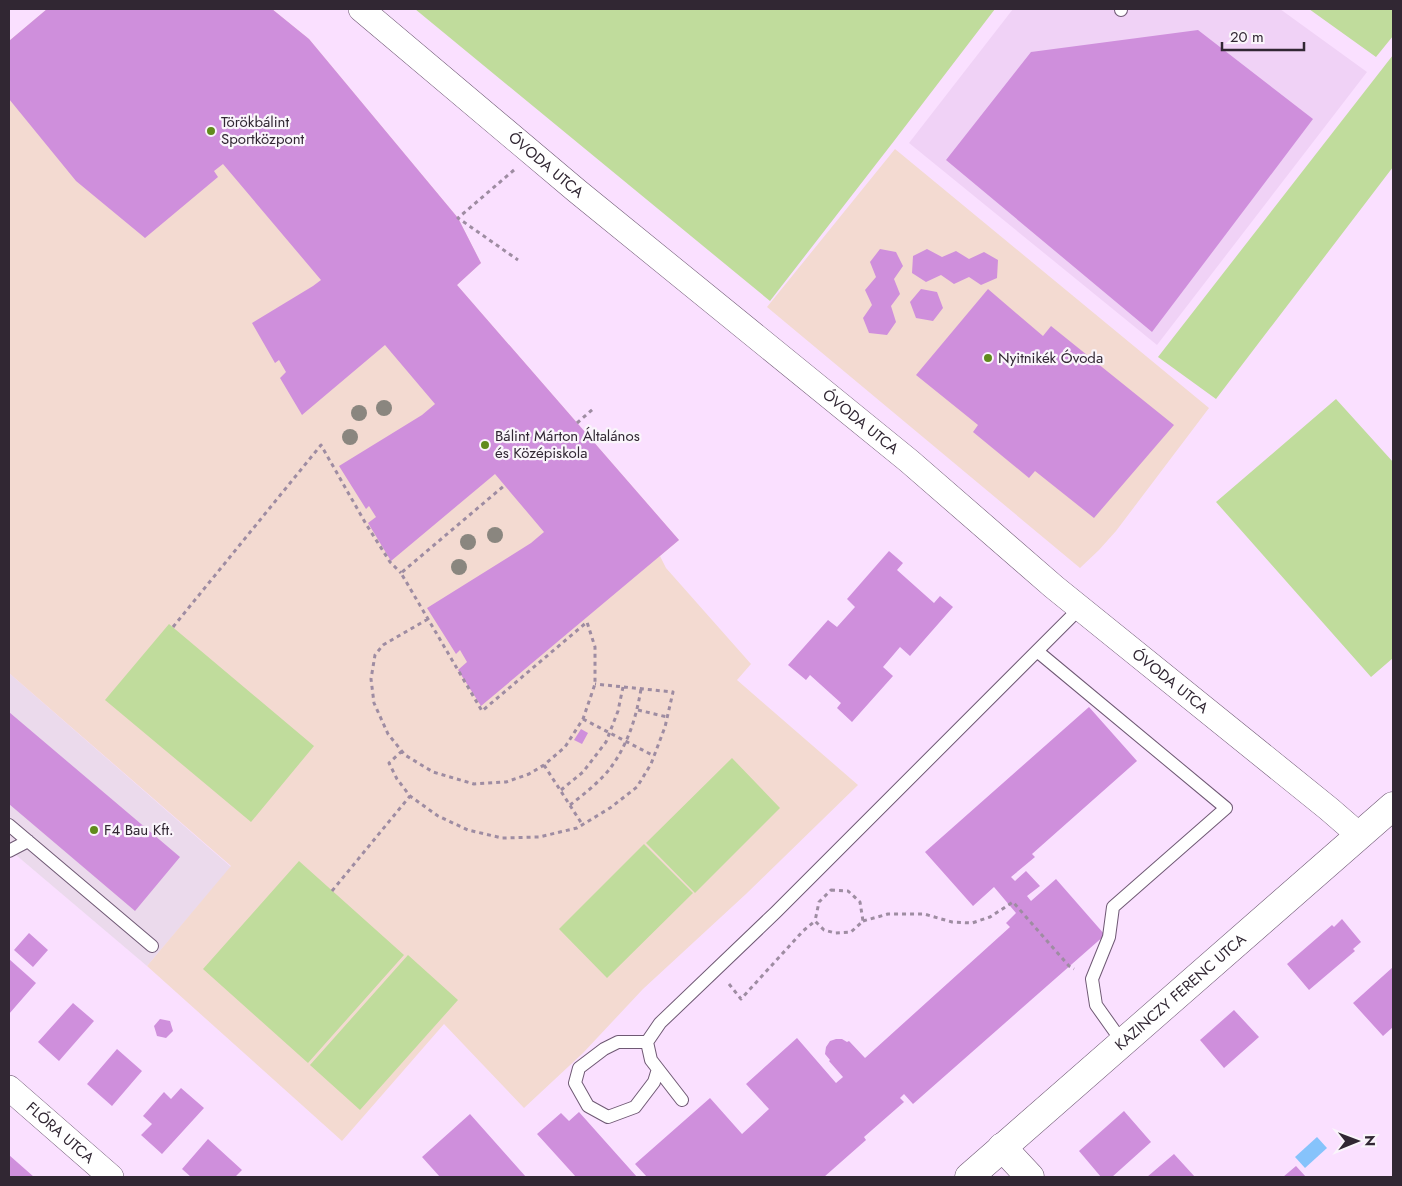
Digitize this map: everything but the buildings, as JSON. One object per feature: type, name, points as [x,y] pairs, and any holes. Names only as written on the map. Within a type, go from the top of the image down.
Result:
[{"type":"street","name":"ÓVODA UTCA","points":[[361,9],[630,235],[909,461],[1047,581],[1329,809],[1358,835]]},
{"type":"street","name":"KAZINCZY FERENC UTCA","points":[[969,1177],[1393,806]]},
{"type":"street","name":"FLÓRA UTCA","points":[[9,1088],[111,1177]]},
{"type":"street","points":[[1002,1147],[1030,1177]]},
{"type":"lane","points":[[682,1100],[652,1060],[648,1042],[660,1023],[782,906],[1080,608]]},
{"type":"lane","points":[[1037,651],[1226,808],[1113,907],[1109,937],[1092,979],[1096,1004],[1123,1043]]},
{"type":"lane","points":[[9,825],[152,946]]},
{"type":"lane","points":[[9,850],[28,841]]},
{"type":"lane","points":[[648,1042],[618,1042],[604,1049],[579,1068],[575,1083],[588,1106],[608,1117],[634,1108],[654,1082],[658,1069]]},
{"type":"path","points":[[518,260],[458,218],[515,170],[535,156]]},
{"type":"path","points":[[578,423],[593,409]]},
{"type":"path","points":[[173,627],[321,445],[366,524],[390,562],[401,573],[428,619],[482,711],[587,622],[595,647],[595,684],[583,719],[565,747],[544,765],[529,774],[506,782],[474,784],[433,772],[405,754],[388,734],[374,704],[371,679],[375,655],[383,645],[428,619]]},
{"type":"path","points":[[401,573],[505,486]]},
{"type":"path","points":[[402,751],[389,762],[397,779],[410,796],[438,816],[468,830],[502,838],[539,837],[577,828],[610,808],[637,787],[651,764],[667,717],[673,692],[595,684]]},
{"type":"path","points":[[561,790],[583,772],[606,742],[618,711],[623,687]]},
{"type":"path","points":[[570,805],[607,771],[625,742],[638,710],[641,689]]},
{"type":"path","points":[[638,710],[667,717]]},
{"type":"path","points":[[583,719],[654,756]]},
{"type":"path","points":[[544,765],[582,824]]},
{"type":"path","points":[[332,891],[410,796]]},
{"type":"path","points":[[716,969],[742,999],[803,931],[815,921],[819,902],[831,890],[848,891],[860,902],[863,920]]},
{"type":"path","points":[[815,921],[824,930],[835,933],[851,932],[863,920],[888,914],[924,914],[952,922],[972,923],[990,917],[1013,902],[1069,966],[1092,979]]},
{"type":"shaded area","points":[[47,9],[272,9],[309,39],[458,218],[481,263],[457,285],[679,540],[660,556],[666,568],[751,664],[737,680],[858,785],[746,894],[643,989],[583,1053],[524,1108],[444,1024],[342,1141],[147,966],[231,866],[9,673],[9,41]]},
{"type":"shaded area","points":[[1013,9],[1280,9],[1367,72],[1157,345],[909,143]]},
{"type":"shaded area","name":"Nyitnikék Óvoda","points":[[895,149],[1209,408],[1116,531],[1080,568],[767,307]]},
{"type":"shaded area","points":[[9,673],[231,867],[147,966],[9,849]]},
{"type":"green space","points":[[415,9],[995,9],[770,301]]},
{"type":"green space","points":[[1309,9],[1393,9],[1393,36],[1376,57]]},
{"type":"green space","points":[[1393,55],[1393,167],[1216,399],[1158,357]]},
{"type":"green space","points":[[1336,399],[1393,462],[1393,658],[1371,677],[1216,502]]},
{"type":"green space","points":[[169,624],[314,746],[251,822],[105,700]]},
{"type":"green space","points":[[732,758],[780,808],[695,893],[646,843]]},
{"type":"green space","points":[[644,844],[693,893],[607,978],[559,929]]},
{"type":"green space","points":[[299,861],[404,955],[308,1063],[203,969]]},
{"type":"green space","points":[[408,955],[458,1000],[360,1110],[310,1065]]},
{"type":"water","points":[[1317,1137],[1327,1148],[1305,1168],[1295,1157]]},
{"type":"place","name":"Törökbálint Sportközpont","points":[[211,131]]},
{"type":"place","name":"Nyitnikék Óvoda","points":[[988,358]]},
{"type":"place","name":"Bálint Márton Általános és Középiskola","points":[[485,445]]},
{"type":"place","name":"F4 Bau Kft.","points":[[94,830]]}]
